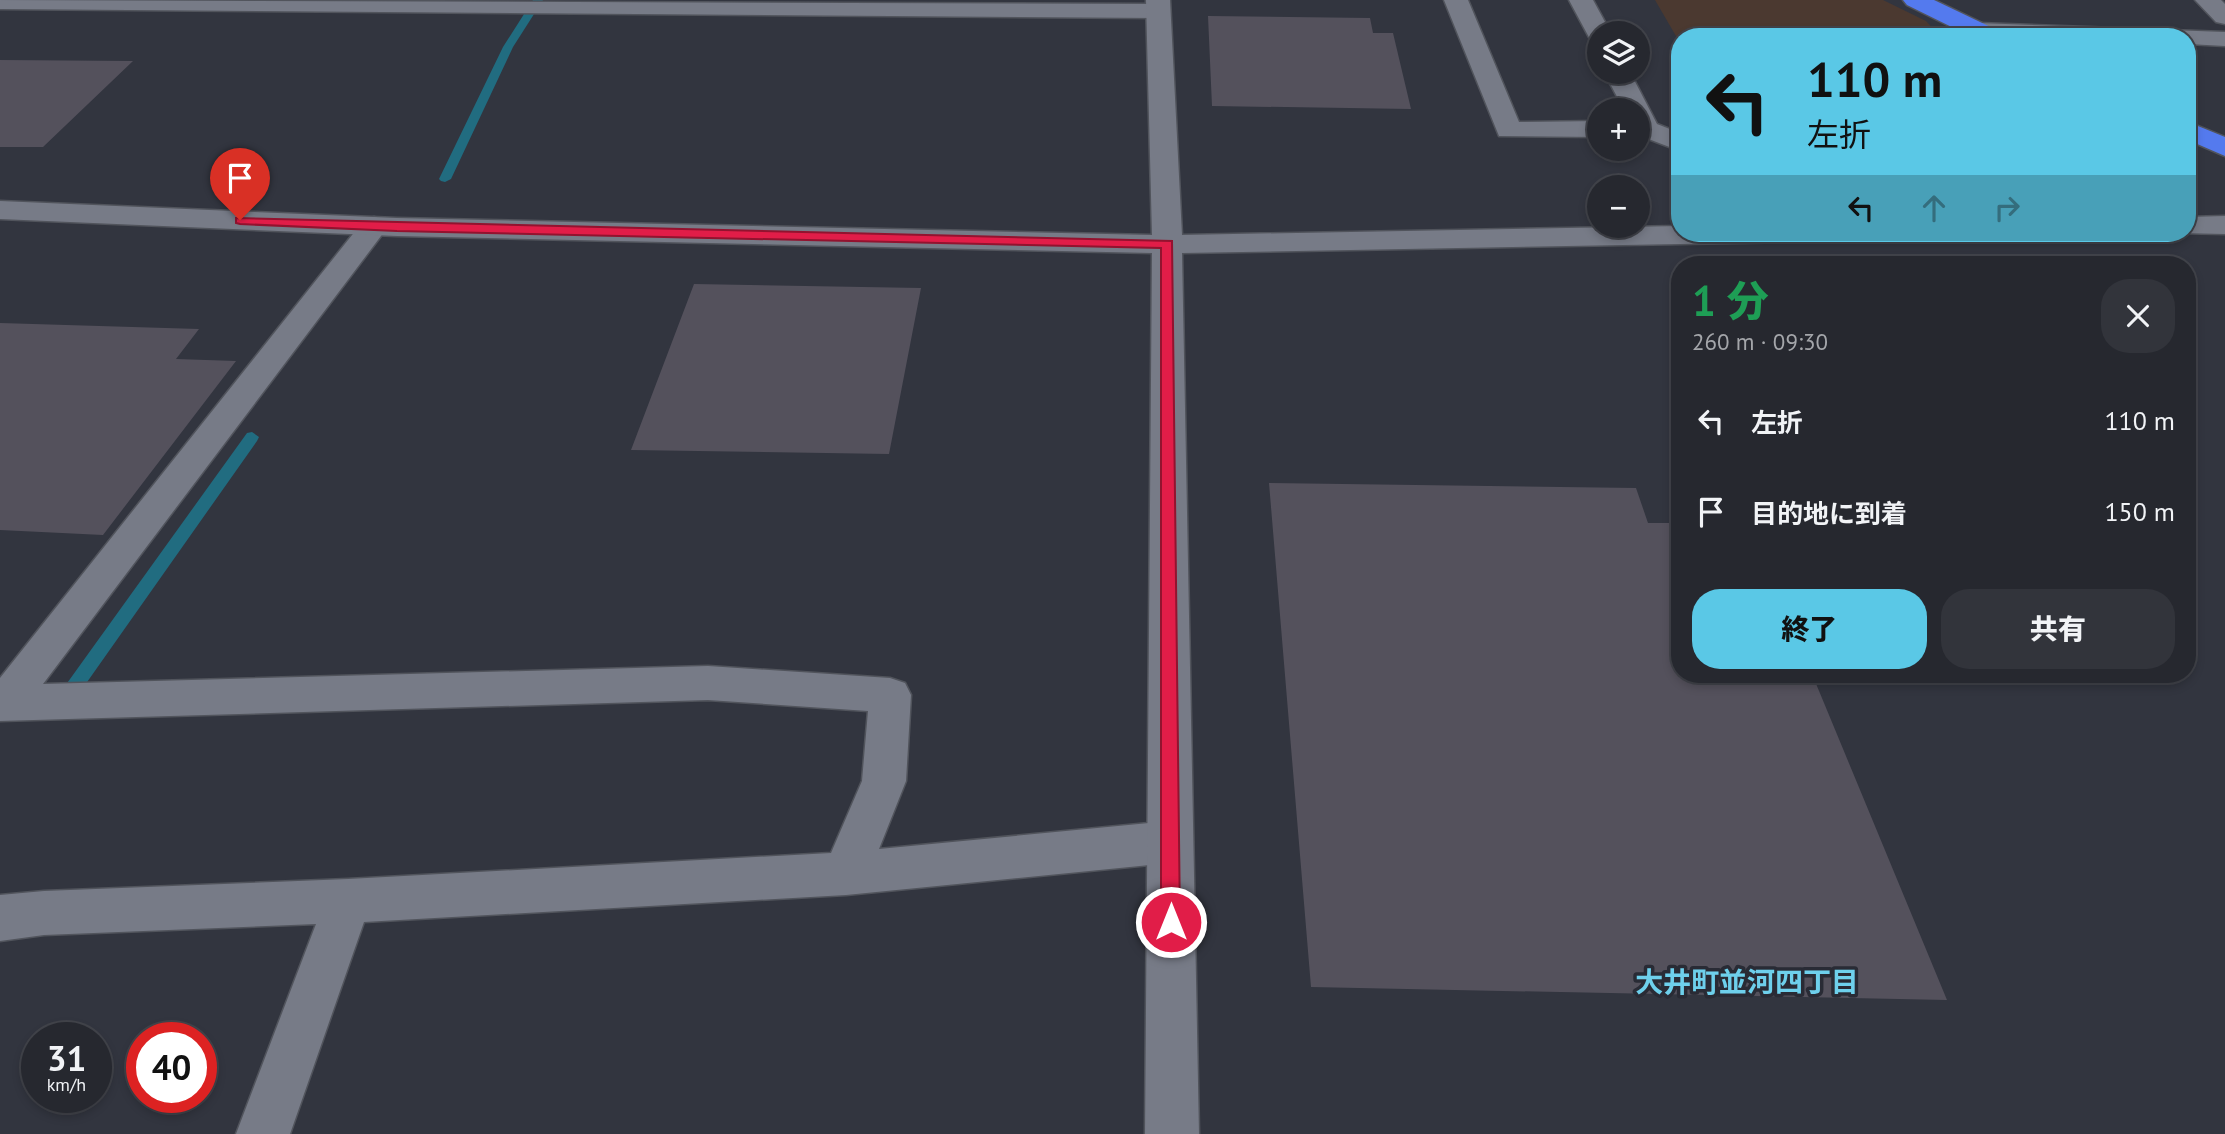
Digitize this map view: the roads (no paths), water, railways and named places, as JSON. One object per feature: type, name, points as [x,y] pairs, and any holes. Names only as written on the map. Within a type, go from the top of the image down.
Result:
[{"type":"highway","points":[[1915,0],[1974,28]]},
{"type":"highway","points":[[2196,134],[2225,148]]},
{"type":"street","points":[[1456,0],[1509,130],[1587,129]]},
{"type":"street","points":[[1581,0],[1592,21]]},
{"type":"street","points":[[2207,0],[2225,17]]},
{"type":"street","points":[[0,2],[1158,5],[1167,244],[1172,1134]]},
{"type":"street","points":[[1988,28],[2002,7]]},
{"type":"street","points":[[2196,37],[2225,39]]},
{"type":"street","points":[[1650,126],[1671,138]]},
{"type":"street","points":[[0,210],[374,226],[1167,244],[1671,235]]},
{"type":"street","points":[[2196,226],[2225,225]]},
{"type":"street","points":[[3,703],[374,226]]},
{"type":"street","points":[[3,703],[708,683],[890,695],[884,781],[846,874]]},
{"type":"street","points":[[0,918],[44,913],[348,901],[846,874],[1170,842]]},
{"type":"street","points":[[263,1134],[348,901]]},
{"type":"waterway","points":[[445,179],[508,47],[538,0]]},
{"type":"waterway","points":[[83,691],[71,691],[252,437]]},
{"type":"district","name":"大井町並河四丁目","points":[[1747,982]]}]
